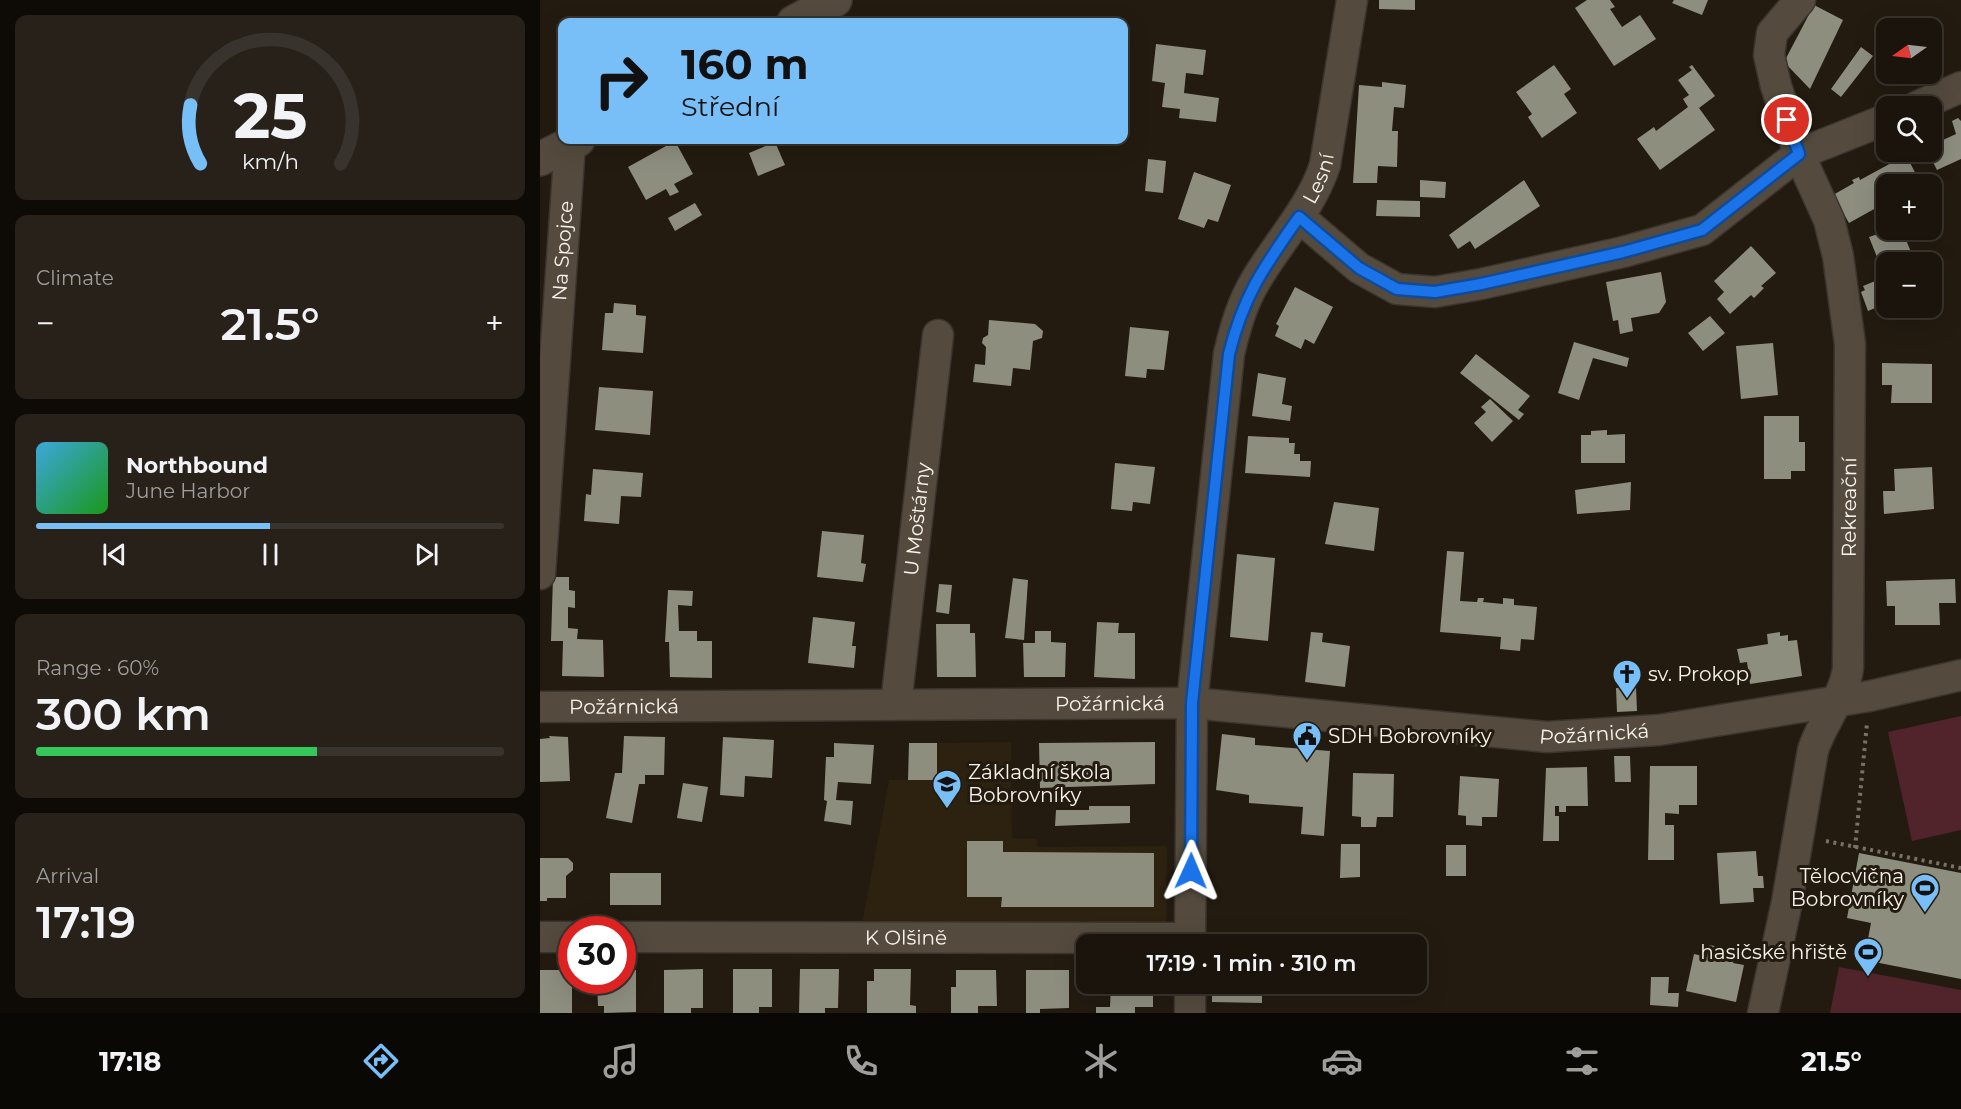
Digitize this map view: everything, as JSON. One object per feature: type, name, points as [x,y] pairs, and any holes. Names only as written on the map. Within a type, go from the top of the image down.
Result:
[{"type":"street","points":[[801,18],[835,0]]},
{"type":"street","name":"Lesní","points":[[1190,934],[1192,703],[1229,354],[1239,315],[1255,281],[1299,217],[1317,187],[1325,165],[1352,0]]},
{"type":"street","name":"Rekreační","points":[[1763,1013],[1799,835],[1813,750],[1820,728],[1846,681],[1848,668],[1850,344],[1839,256],[1829,220],[1799,154],[1776,86],[1769,55],[1772,33],[1795,5]]},
{"type":"street","points":[[1941,96],[1961,87]]},
{"type":"street","points":[[1299,217],[1369,273],[1397,289],[1435,292],[1623,252],[1702,230],[1799,154],[1876,123]]},
{"type":"street","points":[[540,159],[570,144]]},
{"type":"street","name":"Na Spojce","points":[[540,574],[574,144]]},
{"type":"street","name":"U Moštárny","points":[[896,704],[938,335]]},
{"type":"street","name":"Požárnická","points":[[540,707],[1192,703],[1547,737],[1659,730],[1870,696],[1961,675]]},
{"type":"street","points":[[540,937],[558,937]]},
{"type":"street","name":"K Olšině","points":[[636,937],[1076,940]]},
{"type":"street","points":[[1190,994],[1190,1013]]},
{"type":"path","points":[[1855,848],[1870,696]]},
{"type":"path","points":[[1799,835],[1961,868]]},
{"type":"shaded area","points":[[1961,716],[1961,830],[1912,841],[1888,732]]},
{"type":"shaded area","name":"Základní škola Bobrovníky","points":[[1011,742],[1012,838],[1037,839],[1038,847],[1167,846],[1166,928],[862,924],[889,780],[937,780],[937,743]]},
{"type":"shaded area","name":"hasičské hřiště","points":[[1839,967],[1961,990],[1961,1013],[1830,1013]]},
{"type":"building","points":[[1379,0],[1415,0],[1415,10],[1379,9]]},
{"type":"building","points":[[1587,0],[1610,0],[1615,7],[1610,9],[1622,27],[1640,15],[1656,39],[1614,66],[1575,8]]},
{"type":"building","points":[[1674,0],[1708,0],[1702,15],[1672,3]]},
{"type":"building","points":[[1814,5],[1843,20],[1810,89],[1784,62]]},
{"type":"building","points":[[1156,44],[1206,50],[1203,75],[1186,73],[1184,93],[1219,98],[1216,122],[1179,118],[1180,109],[1162,107],[1165,83],[1152,81]]},
{"type":"building","points":[[1861,47],[1873,56],[1841,97],[1831,89]]},
{"type":"building","points":[[1554,65],[1571,89],[1564,94],[1577,113],[1542,138],[1528,117],[1532,114],[1516,92]]},
{"type":"building","points":[[1692,65],[1715,96],[1699,108],[1715,130],[1660,170],[1637,139],[1654,127],[1656,131],[1688,107],[1683,99],[1689,95],[1678,80],[1692,70],[1689,67]]},
{"type":"building","points":[[1382,82],[1406,85],[1404,108],[1394,107],[1392,131],[1398,131],[1397,167],[1378,166],[1377,183],[1353,183],[1359,85],[1382,87]]},
{"type":"building","points":[[1958,118],[1961,121],[1961,159],[1937,170],[1933,162],[1942,162],[1942,140],[1956,134],[1952,121]]},
{"type":"building","points":[[670,144],[677,144],[693,174],[674,184],[679,192],[670,196],[666,189],[646,200],[628,167]]},
{"type":"building","points":[[776,144],[785,165],[758,176],[749,153]]},
{"type":"building","points":[[1148,159],[1166,161],[1163,193],[1145,191]]},
{"type":"building","points":[[1893,162],[1910,162],[1916,174],[1876,174],[1876,208],[1849,223],[1833,195],[1854,183],[1852,180],[1859,177],[1860,180]]},
{"type":"building","points":[[1194,172],[1231,185],[1218,222],[1208,219],[1204,228],[1178,219]]},
{"type":"building","points":[[1420,180],[1446,182],[1445,198],[1420,197]]},
{"type":"building","points":[[1524,180],[1540,206],[1475,249],[1470,241],[1458,249],[1449,235]]},
{"type":"building","points":[[1377,200],[1420,201],[1420,217],[1376,216]]},
{"type":"building","points":[[695,203],[702,215],[675,231],[668,218]]},
{"type":"building","points":[[1876,235],[1876,240],[1906,240],[1911,252],[1876,252],[1876,254],[1869,237]]},
{"type":"building","points":[[1751,246],[1776,273],[1761,286],[1764,288],[1754,298],[1751,295],[1730,314],[1717,299],[1724,292],[1714,281]]},
{"type":"building","points":[[1661,272],[1666,302],[1659,313],[1631,318],[1633,331],[1620,334],[1618,320],[1613,321],[1606,282]]},
{"type":"building","points":[[1876,281],[1876,308],[1868,311],[1861,292],[1865,290],[1863,286]]},
{"type":"building","points":[[1295,287],[1333,307],[1314,344],[1305,339],[1301,349],[1275,336],[1279,326],[1276,324]]},
{"type":"building","points":[[614,303],[636,305],[636,315],[646,316],[643,353],[602,350],[605,313],[613,313]]},
{"type":"building","points":[[1710,316],[1725,333],[1703,351],[1688,333]]},
{"type":"building","points":[[989,320],[1035,324],[1043,331],[1042,338],[1033,341],[1030,370],[1013,368],[1011,386],[973,382],[975,364],[985,365],[986,347],[982,343],[983,338],[988,335]]},
{"type":"building","points":[[1130,327],[1169,331],[1164,370],[1147,369],[1146,378],[1125,376]]},
{"type":"building","points":[[1574,342],[1629,358],[1627,367],[1593,358],[1579,400],[1558,393]]},
{"type":"building","points":[[1773,343],[1778,395],[1741,399],[1736,346]]},
{"type":"building","points":[[1476,354],[1530,396],[1518,410],[1524,414],[1519,420],[1460,373]]},
{"type":"building","points":[[1882,363],[1932,364],[1932,403],[1891,403],[1892,385],[1882,385]]},
{"type":"building","points":[[1258,373],[1286,378],[1282,404],[1292,406],[1290,421],[1252,416]]},
{"type":"building","points":[[599,387],[653,391],[650,435],[595,430]]},
{"type":"building","points":[[1490,399],[1513,421],[1492,442],[1474,423],[1486,412],[1481,407]]},
{"type":"building","points":[[1764,416],[1799,416],[1799,442],[1805,442],[1805,471],[1791,471],[1791,479],[1764,479]]},
{"type":"building","points":[[1607,430],[1607,435],[1625,434],[1625,463],[1581,463],[1581,435],[1591,435],[1591,431]]},
{"type":"building","points":[[1248,436],[1289,438],[1289,443],[1295,443],[1294,454],[1300,454],[1300,461],[1311,461],[1310,477],[1245,473]]},
{"type":"building","points":[[1115,463],[1155,467],[1150,504],[1133,502],[1132,511],[1111,509]]},
{"type":"building","points":[[1932,467],[1934,509],[1884,514],[1883,491],[1895,491],[1894,469]]},
{"type":"building","points":[[593,469],[643,473],[641,497],[621,496],[619,524],[584,521],[586,494],[591,495]]},
{"type":"building","points":[[1631,482],[1630,510],[1577,514],[1575,490]]},
{"type":"building","points":[[1334,502],[1379,508],[1374,551],[1325,544]]},
{"type":"building","points":[[822,531],[864,535],[861,563],[866,564],[863,582],[817,577]]},
{"type":"building","points":[[1447,551],[1464,552],[1460,601],[1477,602],[1478,598],[1484,598],[1483,602],[1503,604],[1503,598],[1514,599],[1514,605],[1537,607],[1534,640],[1521,639],[1520,651],[1500,649],[1501,637],[1440,632]]},
{"type":"building","points":[[1237,554],[1275,558],[1268,641],[1230,637]]},
{"type":"building","points":[[553,577],[569,577],[569,590],[575,591],[575,608],[568,607],[568,628],[578,629],[577,639],[603,640],[604,677],[562,676],[563,641],[551,641]]},
{"type":"building","points":[[1013,578],[1028,580],[1024,640],[1005,638]]},
{"type":"building","points":[[1955,579],[1956,603],[1939,603],[1940,625],[1895,625],[1895,606],[1887,606],[1886,581]]},
{"type":"building","points":[[939,584],[952,585],[949,614],[936,612]]},
{"type":"building","points":[[668,590],[693,591],[692,606],[678,605],[679,631],[697,631],[697,641],[712,641],[712,678],[670,677],[669,642],[665,642]]},
{"type":"building","points":[[813,617],[855,622],[852,646],[856,646],[854,668],[808,663]]},
{"type":"building","points":[[1097,622],[1119,623],[1118,633],[1135,633],[1135,679],[1094,677]]},
{"type":"building","points":[[936,624],[970,624],[970,633],[975,633],[976,677],[937,677]]},
{"type":"building","points":[[1035,631],[1051,631],[1051,642],[1066,643],[1065,677],[1024,677],[1023,643],[1035,643]]},
{"type":"building","points":[[1311,632],[1323,633],[1322,642],[1350,646],[1345,687],[1305,682]]},
{"type":"building","points":[[1780,632],[1780,636],[1788,635],[1788,641],[1797,640],[1802,676],[1750,684],[1747,662],[1740,663],[1737,649],[1768,644],[1767,634]]},
{"type":"building","name":"sv. Prokop","points":[[1636,687],[1637,711],[1617,712],[1616,688]]},
{"type":"building","points":[[1222,734],[1255,738],[1255,745],[1330,751],[1324,836],[1301,834],[1303,807],[1249,803],[1249,795],[1216,790]]},
{"type":"building","points":[[549,736],[568,737],[570,781],[540,782],[540,739],[550,738]]},
{"type":"building","points":[[624,736],[665,737],[664,775],[645,775],[645,784],[639,784],[632,823],[606,818],[615,773],[622,773]]},
{"type":"building","points":[[723,737],[774,740],[772,778],[745,776],[744,797],[720,795]]},
{"type":"building","points":[[1155,742],[1155,784],[1040,788],[1039,743]]},
{"type":"building","points":[[834,743],[874,745],[871,784],[838,782],[836,800],[853,801],[851,825],[824,821],[827,801],[824,800],[826,757],[834,757]]},
{"type":"building","points":[[909,743],[937,743],[937,780],[908,780]]},
{"type":"building","points":[[1614,756],[1630,756],[1631,782],[1615,782]]},
{"type":"building","points":[[1650,766],[1697,766],[1697,805],[1679,805],[1679,814],[1665,813],[1665,825],[1674,825],[1674,860],[1648,860]]},
{"type":"building","points":[[1587,767],[1588,806],[1566,806],[1566,812],[1559,812],[1559,806],[1555,806],[1555,816],[1559,816],[1559,841],[1543,841],[1546,768]]},
{"type":"building","points":[[1353,773],[1394,774],[1393,817],[1377,817],[1376,827],[1361,827],[1361,817],[1352,816]]},
{"type":"building","points":[[1460,776],[1499,779],[1497,817],[1482,817],[1482,826],[1466,825],[1466,816],[1458,815]]},
{"type":"building","points":[[683,783],[708,787],[702,822],[677,818]]},
{"type":"building","points":[[1089,806],[1130,806],[1130,823],[1055,826],[1056,810],[1089,810]]},
{"type":"building","points":[[967,841],[1003,841],[1003,852],[1154,853],[1154,907],[1001,907],[1002,897],[967,897]]},
{"type":"building","points":[[1341,844],[1360,844],[1360,877],[1340,878]]},
{"type":"building","points":[[1446,845],[1466,845],[1466,876],[1446,876]]},
{"type":"building","points":[[1756,851],[1758,876],[1763,876],[1764,888],[1753,888],[1754,902],[1720,904],[1717,853]]},
{"type":"building","points":[[1859,853],[1961,873],[1961,979],[1864,960],[1871,923],[1847,918]]},
{"type":"building","points":[[540,858],[568,858],[573,863],[573,870],[566,876],[566,898],[547,898],[547,901],[540,901]]},
{"type":"building","points":[[610,873],[661,873],[661,905],[610,905]]},
{"type":"building","points":[[1224,932],[1266,932],[1266,934],[1224,934]]},
{"type":"building","points":[[1709,945],[1736,950],[1733,963],[1744,965],[1736,1002],[1686,991],[1694,954],[1707,957]]},
{"type":"building","points":[[703,969],[703,1008],[691,1008],[691,1013],[664,1013],[664,970]]},
{"type":"building","points":[[733,969],[772,969],[772,1007],[759,1007],[759,1013],[733,1013]]},
{"type":"building","points":[[800,969],[839,969],[838,1008],[825,1008],[825,1013],[799,1013]]},
{"type":"building","points":[[874,969],[911,969],[910,1005],[916,1006],[916,1013],[867,1013],[867,981],[874,981]]},
{"type":"building","points":[[540,970],[558,970],[558,994],[572,994],[572,1013],[540,1013]]},
{"type":"building","points":[[956,970],[996,970],[997,1006],[978,1006],[978,1013],[951,1013],[951,987],[956,987]]},
{"type":"building","points":[[1026,970],[1069,970],[1069,1008],[1040,1009],[1040,1013],[1026,1013]]},
{"type":"building","points":[[1651,977],[1669,977],[1668,993],[1679,993],[1678,1007],[1650,1005]]},
{"type":"building","points":[[598,994],[636,994],[636,1012],[604,1013],[604,1006],[598,1006]]},
{"type":"building","points":[[1111,994],[1153,994],[1153,1007],[1135,1007],[1135,1013],[1096,1013],[1096,1007],[1110,1007]]},
{"type":"building","points":[[1212,994],[1262,994],[1262,1003],[1212,1002]]},
{"type":"building","points":[[1300,994],[1328,995],[1300,996]]},
{"type":"place","name":"sv. Prokop","points":[[1627,700]]},
{"type":"place","name":"SDH Bobrovníky","points":[[1307,762]]},
{"type":"place","name":"Základní škola Bobrovníky","points":[[947,810]]},
{"type":"place","name":"Tělocvična Bobrovníky","points":[[1925,914]]},
{"type":"place","name":"hasičské hřiště","points":[[1868,978]]},
{"type":"route","points":[[1191,871],[1192,703],[1229,354],[1239,315],[1255,281],[1299,217],[1359,268],[1397,289],[1435,292],[1481,284],[1623,252],[1702,230],[1799,154],[1787,120]]}]
